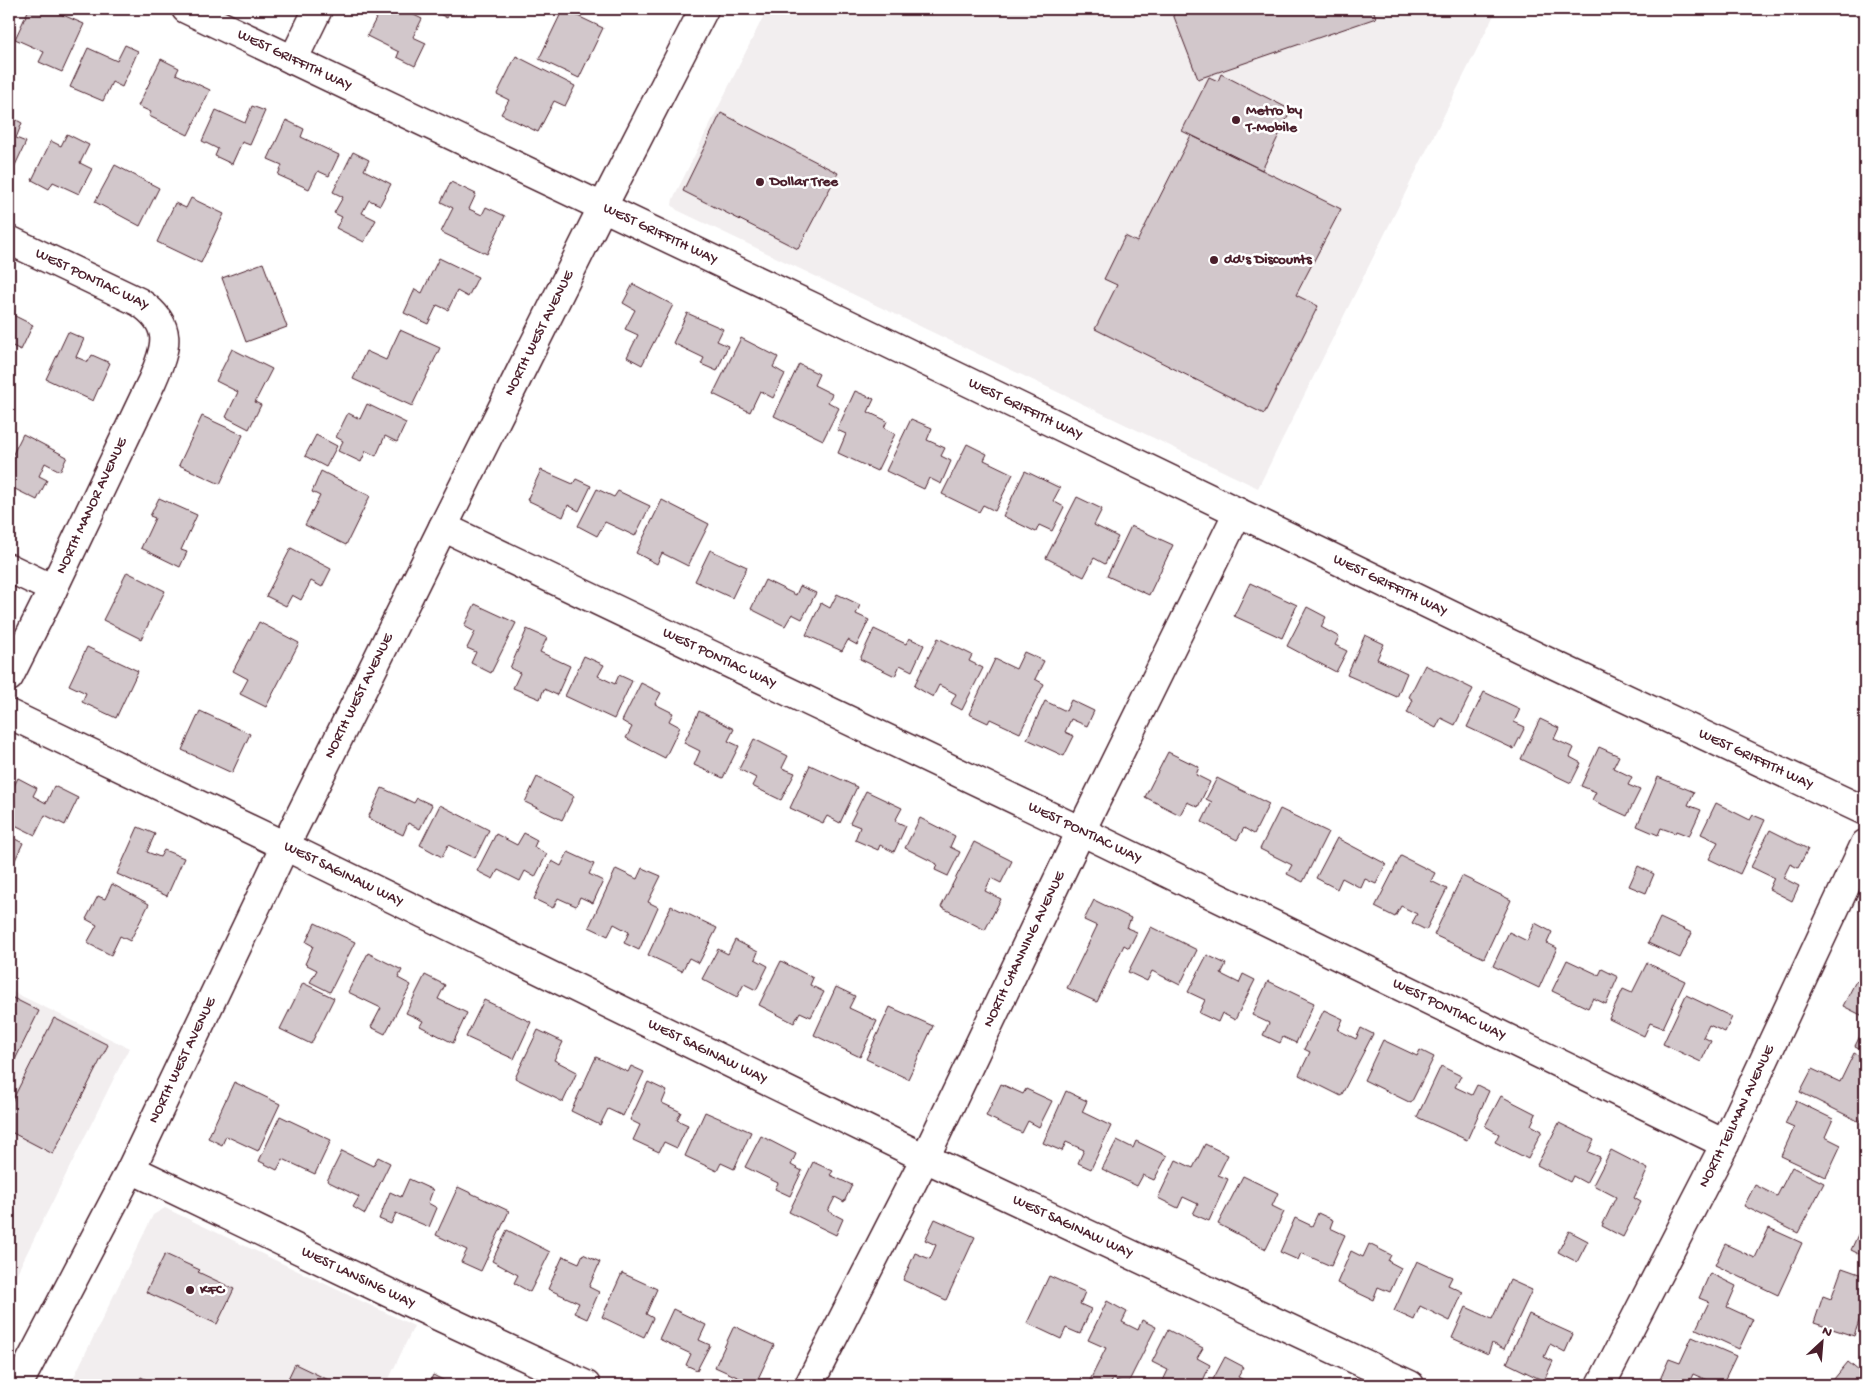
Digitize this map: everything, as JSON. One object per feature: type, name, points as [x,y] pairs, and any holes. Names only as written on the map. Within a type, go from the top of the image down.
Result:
[{"type":"street","name":"WEST GRIFFITH WAY","points":[[186,9],[1865,811]]},
{"type":"street","points":[[293,60],[318,9]]},
{"type":"street","name":"NORTH WEST AVENUE","points":[[18,1385],[131,1169],[286,846],[443,527],[602,208],[704,9]]},
{"type":"street","name":"WEST PONTIAC WAY","points":[[9,240],[139,302],[150,309],[161,322],[165,332]]},
{"type":"street","name":"NORTH MANOR AVENUE","points":[[9,677],[152,381],[165,346],[165,332]]},
{"type":"street","name":"NORTH CHANNING AVENUE","points":[[809,1385],[925,1158],[1081,831],[1238,512]]},
{"type":"street","name":"WEST PONTIAC WAY","points":[[443,527],[1081,831],[1725,1144]]},
{"type":"street","points":[[9,568],[53,589]]},
{"type":"street","name":"WEST SAGINAW WAY","points":[[9,714],[286,846],[925,1158],[1410,1385]]},
{"type":"street","name":"NORTH TEILMAN AVENUE","points":[[1601,1385],[1725,1144],[1865,844]]},
{"type":"street","name":"WEST LANSING WAY","points":[[131,1169],[399,1298],[586,1385]]},
{"type":"shaded area","points":[[767,9],[1497,9],[1258,488],[677,210],[672,205],[673,199]]},
{"type":"shaded area","points":[[9,990],[129,1048],[9,1289]]},
{"type":"shaded area","points":[[165,1208],[414,1326],[386,1385],[70,1385],[153,1215]]},
{"type":"building","points":[[29,9],[49,9],[84,24],[62,72],[39,62],[44,52],[15,39]]},
{"type":"building","points":[[381,9],[402,9],[422,19],[413,37],[426,43],[415,66],[397,57],[399,52],[367,36]]},
{"type":"building","points":[[430,9],[452,9],[447,18]]},
{"type":"building","points":[[563,9],[603,28],[579,78],[539,59]]},
{"type":"building","points":[[1171,9],[1373,9],[1376,18],[1198,79]]},
{"type":"building","points":[[125,45],[138,51],[122,87],[112,82],[103,101],[70,87],[88,48],[117,61]]},
{"type":"building","points":[[516,56],[575,86],[565,106],[554,101],[538,132],[501,114],[509,100],[497,94]]},
{"type":"building","points":[[161,59],[179,68],[176,74],[210,90],[188,135],[149,116],[151,112],[138,106]]},
{"type":"building","name":"Metro by T-Mobile","points":[[1221,74],[1291,110],[1262,170],[1182,131],[1209,77],[1218,81]]},
{"type":"building","points":[[252,106],[265,111],[250,145],[242,142],[232,164],[215,156],[218,149],[202,141],[216,110],[245,123]]},
{"type":"building","name":"Dollar Tree","points":[[721,113],[838,173],[798,249],[683,191]]},
{"type":"building","points":[[9,116],[22,123],[16,138],[26,142],[11,174],[9,173]]},
{"type":"building","points":[[286,120],[304,129],[301,137],[339,155],[329,176],[318,171],[309,189],[278,175],[282,165],[268,159]]},
{"type":"building","points":[[67,134],[89,145],[80,163],[92,169],[79,194],[53,182],[49,189],[32,180],[51,141],[61,146]]},
{"type":"building","name":"dd's Discounts","points":[[1191,135],[1341,209],[1296,295],[1318,306],[1264,414],[1095,329],[1117,285],[1104,279],[1125,236],[1137,242]]},
{"type":"building","points":[[353,152],[369,160],[364,170],[391,184],[380,205],[369,200],[362,213],[376,220],[364,242],[336,228],[342,217],[334,213],[343,197],[333,192]]},
{"type":"building","points":[[115,165],[159,188],[140,226],[95,202]]},
{"type":"building","points":[[451,182],[476,194],[469,209],[482,215],[486,207],[505,216],[487,254],[441,232],[453,208],[441,202]]},
{"type":"building","points":[[191,198],[224,214],[201,263],[157,242],[175,203],[186,208]]},
{"type":"building","points":[[439,258],[478,277],[468,297],[457,291],[448,310],[437,305],[428,324],[404,313],[415,289],[422,293]]},
{"type":"building","points":[[263,263],[287,327],[246,342],[222,278]]},
{"type":"building","points":[[633,284],[673,305],[642,365],[627,357],[638,335],[625,329],[635,310],[623,303]]},
{"type":"building","points":[[9,313],[33,325],[21,350],[10,345],[9,348]]},
{"type":"building","points":[[687,313],[723,329],[717,341],[728,346],[717,371],[701,364],[704,358],[673,343]]},
{"type":"building","points":[[400,330],[440,348],[412,406],[353,379],[366,351],[386,360]]},
{"type":"building","points":[[68,332],[84,339],[76,357],[88,362],[92,355],[110,363],[93,401],[46,379]]},
{"type":"building","points":[[741,338],[778,357],[773,367],[785,374],[773,398],[760,391],[750,412],[713,394]]},
{"type":"building","points":[[232,349],[272,369],[255,402],[261,405],[249,429],[226,417],[238,392],[216,381]]},
{"type":"building","points":[[799,364],[819,374],[814,385],[832,394],[828,402],[839,408],[823,440],[774,416]]},
{"type":"building","points":[[855,391],[874,399],[868,412],[887,421],[884,428],[895,434],[877,471],[838,453],[846,434],[837,430]]},
{"type":"building","points":[[367,404],[406,423],[397,442],[385,436],[376,456],[366,451],[361,462],[338,451],[343,441],[336,437],[348,413],[360,419]]},
{"type":"building","points":[[202,416],[243,435],[220,484],[179,465]]},
{"type":"building","points":[[911,419],[932,428],[927,440],[945,448],[941,456],[951,461],[941,484],[929,478],[924,489],[886,471]]},
{"type":"building","points":[[23,434],[67,457],[60,471],[45,463],[39,476],[47,480],[37,500],[9,486],[9,462]]},
{"type":"building","points":[[316,435],[337,446],[326,467],[305,456]]},
{"type":"building","points":[[967,444],[987,454],[984,460],[1013,474],[995,511],[983,505],[979,512],[942,494]]},
{"type":"building","points":[[541,470],[573,484],[576,479],[591,486],[579,511],[568,505],[563,517],[527,500]]},
{"type":"building","points":[[321,471],[370,496],[346,545],[305,525],[320,496],[312,492]]},
{"type":"building","points":[[1025,471],[1060,488],[1053,501],[1064,507],[1052,531],[1039,525],[1036,532],[1003,516]]},
{"type":"building","points":[[597,489],[614,497],[618,491],[650,506],[635,536],[605,522],[597,536],[578,526]]},
{"type":"building","points":[[1077,497],[1102,509],[1094,525],[1118,537],[1105,564],[1094,558],[1084,577],[1046,558]]},
{"type":"building","points":[[159,498],[197,515],[181,550],[187,552],[180,567],[141,548],[155,518],[150,516]]},
{"type":"building","points":[[662,500],[709,524],[688,566],[662,553],[657,564],[636,553]]},
{"type":"building","points":[[1131,526],[1173,545],[1149,595],[1107,576]]},
{"type":"building","points":[[291,548],[331,569],[322,587],[311,581],[301,600],[292,595],[286,606],[266,596]]},
{"type":"building","points":[[710,550],[747,567],[732,598],[695,581]]},
{"type":"building","points":[[127,572],[165,591],[141,639],[103,620]]},
{"type":"building","points":[[765,580],[796,595],[800,586],[816,593],[802,619],[792,614],[785,626],[751,609]]},
{"type":"building","points":[[1250,583],[1297,605],[1282,638],[1234,616]]},
{"type":"building","points":[[837,594],[860,605],[856,614],[869,620],[857,645],[848,640],[842,651],[806,635],[821,603],[830,608]]},
{"type":"building","points":[[475,604],[516,623],[491,673],[471,663],[476,652],[467,648],[475,632],[464,626]]},
{"type":"building","points":[[1307,607],[1326,617],[1321,627],[1339,637],[1335,645],[1347,651],[1336,672],[1287,646]]},
{"type":"building","points":[[259,622],[299,643],[266,707],[240,694],[248,679],[233,671]]},
{"type":"building","points":[[527,629],[547,638],[540,652],[570,666],[557,695],[544,689],[540,699],[513,688],[520,673],[510,668]]},
{"type":"building","points":[[874,629],[906,644],[909,638],[924,645],[912,671],[900,665],[895,676],[860,659]]},
{"type":"building","points":[[1365,635],[1384,644],[1377,659],[1407,673],[1397,697],[1347,675]]},
{"type":"building","points":[[938,638],[972,655],[969,661],[983,668],[962,710],[951,704],[956,694],[939,685],[933,697],[914,686]]},
{"type":"building","points":[[87,647],[138,671],[116,718],[82,702],[86,693],[69,685]]},
{"type":"building","points":[[1024,652],[1044,661],[1035,679],[1044,684],[1020,733],[990,719],[988,723],[969,714],[995,659],[1016,669]]},
{"type":"building","points":[[584,656],[604,665],[598,676],[615,684],[619,675],[632,681],[614,719],[565,696]]},
{"type":"building","points":[[1425,665],[1473,689],[1455,725],[1441,718],[1436,728],[1407,713],[1413,700],[1409,697]]},
{"type":"building","points":[[641,683],[661,693],[655,704],[673,713],[669,721],[680,727],[665,758],[626,738],[632,727],[622,721]]},
{"type":"building","points":[[1484,692],[1520,709],[1514,722],[1525,727],[1514,749],[1467,727]]},
{"type":"building","points":[[1071,700],[1094,711],[1087,726],[1071,719],[1065,732],[1074,736],[1064,756],[1027,739],[1045,701],[1066,711]]},
{"type":"building","points":[[200,711],[250,734],[232,773],[182,750]]},
{"type":"building","points":[[699,711],[734,729],[728,741],[739,746],[723,778],[694,765],[700,751],[684,743]]},
{"type":"building","points":[[1540,719],[1559,728],[1554,739],[1574,748],[1570,757],[1581,763],[1571,783],[1521,759]]},
{"type":"building","points":[[754,739],[788,756],[782,768],[795,773],[781,800],[752,786],[756,778],[739,769]]},
{"type":"building","points":[[1599,747],[1619,756],[1613,768],[1632,777],[1628,785],[1640,790],[1627,816],[1592,800],[1596,792],[1581,786]]},
{"type":"building","points":[[1168,752],[1199,767],[1196,775],[1210,782],[1198,807],[1187,802],[1180,815],[1145,797]]},
{"type":"building","points":[[810,765],[857,787],[840,823],[827,816],[823,823],[790,808]]},
{"type":"building","points":[[537,777],[574,796],[562,820],[525,802]]},
{"type":"building","points":[[1658,777],[1694,792],[1688,805],[1701,810],[1689,836],[1661,828],[1658,835],[1637,826]]},
{"type":"building","points":[[18,778],[37,788],[33,796],[46,803],[54,786],[78,798],[65,825],[45,815],[35,835],[9,822],[9,796]]},
{"type":"building","points":[[1217,778],[1269,804],[1254,834],[1244,828],[1237,840],[1202,822],[1212,802],[1206,799]]},
{"type":"building","points":[[382,788],[414,803],[417,798],[432,805],[420,829],[408,823],[403,835],[368,818]]},
{"type":"building","points":[[866,791],[902,808],[895,821],[906,826],[894,852],[880,845],[878,850],[855,840],[860,827],[850,823]]},
{"type":"building","points":[[1716,803],[1750,820],[1753,815],[1765,820],[1740,874],[1709,859],[1718,842],[1701,834]]},
{"type":"building","points":[[440,805],[489,830],[475,858],[448,845],[442,857],[420,845]]},
{"type":"building","points":[[1280,809],[1328,832],[1303,882],[1287,874],[1292,865],[1260,849]]},
{"type":"building","points":[[920,818],[955,836],[950,847],[960,852],[948,876],[935,870],[937,864],[905,848]]},
{"type":"building","points":[[138,827],[155,834],[147,852],[160,857],[164,850],[184,858],[167,896],[117,874]]},
{"type":"building","points":[[1770,830],[1808,849],[1798,868],[1790,864],[1783,878],[1799,886],[1792,901],[1769,889],[1774,878],[1751,867]]},
{"type":"building","points":[[524,833],[537,840],[534,847],[547,854],[535,877],[525,871],[520,881],[498,870],[493,879],[477,871],[496,834],[517,845]]},
{"type":"building","points":[[9,836],[23,843],[9,873]]},
{"type":"building","points":[[1337,838],[1386,864],[1376,884],[1365,879],[1361,888],[1342,878],[1337,889],[1316,878]]},
{"type":"building","points":[[974,842],[1012,861],[1001,883],[991,878],[985,891],[1001,899],[985,930],[941,907]]},
{"type":"building","points":[[568,852],[594,864],[589,874],[603,881],[593,903],[580,897],[576,906],[558,898],[553,908],[534,899],[552,861],[561,866]]},
{"type":"building","points":[[1401,856],[1435,873],[1431,881],[1447,889],[1426,930],[1412,923],[1417,914],[1401,906],[1395,917],[1375,907]]},
{"type":"building","points":[[1638,866],[1654,874],[1646,893],[1629,886]]},
{"type":"building","points":[[642,868],[661,876],[648,902],[658,907],[639,950],[624,943],[629,932],[614,924],[608,936],[589,927],[616,869],[637,879]]},
{"type":"building","points":[[1462,876],[1511,900],[1484,958],[1434,935]]},
{"type":"building","points":[[112,884],[149,904],[130,941],[120,936],[111,955],[87,943],[97,925],[86,919],[98,896],[105,899]]},
{"type":"building","points":[[1094,900],[1131,918],[1127,928],[1137,932],[1129,948],[1124,945],[1097,1002],[1067,988],[1097,926],[1084,920]]},
{"type":"building","points":[[671,906],[717,928],[699,963],[689,958],[682,971],[648,955]]},
{"type":"building","points":[[1660,918],[1692,933],[1680,958],[1648,943]]},
{"type":"building","points":[[315,923],[355,942],[330,992],[310,982],[317,970],[305,964],[313,946],[306,942]]},
{"type":"building","points":[[1535,923],[1552,932],[1547,943],[1557,948],[1539,988],[1493,966],[1509,932],[1527,941]]},
{"type":"building","points":[[1151,927],[1197,950],[1180,985],[1152,971],[1147,981],[1128,972]]},
{"type":"building","points":[[735,940],[758,952],[755,959],[768,966],[756,990],[744,984],[737,997],[702,979],[718,949],[728,954]]},
{"type":"building","points":[[368,953],[402,970],[398,978],[411,985],[385,1034],[371,1027],[381,1008],[348,992]]},
{"type":"building","points":[[1207,955],[1226,964],[1221,974],[1239,983],[1243,974],[1255,980],[1235,1020],[1222,1013],[1218,1022],[1199,1013],[1205,1000],[1188,992]]},
{"type":"building","points":[[1567,960],[1599,975],[1602,969],[1618,977],[1606,1004],[1593,998],[1588,1008],[1552,991]]},
{"type":"building","points":[[781,961],[813,978],[810,985],[824,992],[811,1017],[800,1012],[794,1023],[759,1005]]},
{"type":"building","points":[[1647,963],[1685,981],[1663,1028],[1650,1023],[1644,1036],[1609,1019],[1623,989],[1632,993]]},
{"type":"building","points":[[425,975],[445,985],[438,999],[467,1013],[453,1043],[420,1026],[423,1021],[406,1013]]},
{"type":"building","points":[[1268,981],[1314,1003],[1296,1043],[1283,1037],[1280,1043],[1263,1035],[1269,1023],[1252,1015]]},
{"type":"building","points":[[1856,981],[1865,986],[1865,1017],[1843,1006]]},
{"type":"building","points":[[303,983],[334,998],[311,1044],[280,1029]]},
{"type":"building","points":[[836,987],[855,996],[849,1008],[877,1021],[860,1057],[814,1035]]},
{"type":"building","points":[[1686,995],[1732,1017],[1725,1032],[1709,1025],[1703,1037],[1711,1041],[1701,1062],[1663,1044]]},
{"type":"building","points":[[9,996],[39,1011],[9,1072]]},
{"type":"building","points":[[484,1000],[531,1022],[514,1059],[466,1037]]},
{"type":"building","points":[[890,1007],[933,1026],[908,1079],[866,1059]]},
{"type":"building","points":[[1324,1010],[1343,1019],[1338,1030],[1356,1039],[1361,1028],[1373,1034],[1341,1096],[1299,1075],[1310,1052],[1304,1049]]},
{"type":"building","points":[[54,1018],[108,1045],[53,1154],[9,1131],[9,1107]]},
{"type":"building","points":[[1865,1026],[1865,1051],[1855,1046]]},
{"type":"building","points":[[538,1030],[563,1042],[554,1060],[577,1072],[563,1102],[515,1078]]},
{"type":"building","points":[[1383,1040],[1417,1056],[1420,1050],[1434,1057],[1411,1103],[1364,1080]]},
{"type":"building","points":[[1854,1053],[1865,1059],[1865,1111],[1860,1122],[1800,1092],[1812,1069],[1840,1082]]},
{"type":"building","points":[[596,1057],[628,1072],[631,1066],[644,1072],[623,1116],[608,1109],[600,1125],[571,1111]]},
{"type":"building","points":[[1441,1066],[1461,1076],[1455,1087],[1472,1095],[1477,1085],[1489,1091],[1467,1140],[1417,1117]]},
{"type":"building","points":[[234,1082],[280,1104],[258,1151],[226,1136],[222,1145],[208,1138]]},
{"type":"building","points":[[648,1082],[667,1091],[662,1103],[681,1112],[677,1120],[688,1125],[677,1148],[664,1142],[659,1152],[633,1140],[640,1125],[630,1120]]},
{"type":"building","points":[[1001,1084],[1023,1094],[1026,1089],[1052,1101],[1039,1127],[1028,1121],[1022,1133],[986,1116]]},
{"type":"building","points":[[1066,1091],[1087,1101],[1082,1112],[1111,1126],[1091,1169],[1078,1163],[1084,1150],[1066,1142],[1062,1151],[1043,1143]]},
{"type":"building","points":[[1501,1096],[1536,1114],[1531,1125],[1542,1131],[1528,1159],[1495,1142],[1499,1134],[1485,1126]]},
{"type":"building","points":[[1796,1101],[1833,1119],[1825,1137],[1841,1145],[1826,1177],[1781,1156],[1794,1128],[1785,1124]]},
{"type":"building","points":[[705,1112],[751,1132],[734,1169],[721,1163],[717,1171],[685,1156]]},
{"type":"building","points":[[280,1116],[331,1140],[315,1174],[283,1159],[277,1170],[259,1161]]},
{"type":"building","points":[[1559,1123],[1594,1140],[1588,1152],[1600,1157],[1586,1183],[1573,1176],[1570,1182],[1537,1165]]},
{"type":"building","points":[[761,1136],[796,1154],[791,1165],[802,1171],[790,1196],[775,1189],[778,1183],[745,1167]]},
{"type":"building","points":[[1117,1140],[1133,1148],[1136,1141],[1167,1156],[1154,1180],[1143,1175],[1137,1186],[1102,1169]]},
{"type":"building","points":[[1205,1144],[1228,1155],[1218,1175],[1228,1179],[1209,1221],[1193,1214],[1198,1204],[1183,1197],[1178,1208],[1158,1198],[1176,1160],[1193,1168]]},
{"type":"building","points":[[1611,1150],[1648,1169],[1634,1198],[1641,1202],[1623,1237],[1602,1226],[1616,1197],[1593,1185]]},
{"type":"building","points":[[342,1151],[373,1166],[378,1157],[390,1163],[365,1214],[353,1207],[359,1197],[327,1181]]},
{"type":"building","points":[[813,1162],[833,1171],[830,1175],[852,1185],[844,1202],[835,1197],[828,1211],[843,1219],[836,1235],[789,1212]]},
{"type":"building","points":[[1792,1167],[1824,1183],[1798,1233],[1744,1206],[1755,1185],[1777,1196]]},
{"type":"building","points":[[1243,1176],[1278,1193],[1272,1206],[1284,1212],[1266,1249],[1218,1224]]},
{"type":"building","points":[[409,1179],[433,1190],[428,1203],[437,1208],[429,1227],[396,1213],[391,1224],[379,1219],[390,1192],[401,1197]]},
{"type":"building","points":[[458,1187],[509,1211],[481,1271],[461,1262],[467,1250],[436,1235]]},
{"type":"building","points":[[1318,1213],[1333,1220],[1330,1228],[1345,1235],[1331,1266],[1301,1253],[1298,1260],[1280,1252],[1295,1218],[1312,1226]]},
{"type":"building","points":[[935,1219],[975,1237],[946,1300],[903,1280],[915,1253],[930,1259],[936,1245],[925,1240]]},
{"type":"building","points":[[1865,1219],[1865,1257],[1851,1250]]},
{"type":"building","points":[[1769,1228],[1802,1243],[1778,1295],[1715,1265],[1725,1244],[1755,1258]]},
{"type":"building","points":[[507,1230],[550,1252],[530,1292],[514,1283],[518,1275],[492,1261]]},
{"type":"building","points":[[1569,1231],[1588,1241],[1577,1262],[1558,1252]]},
{"type":"building","points":[[1369,1244],[1391,1255],[1388,1261],[1401,1268],[1390,1292],[1378,1287],[1373,1300],[1337,1283],[1351,1251],[1363,1257]]},
{"type":"building","name":"KFC","points":[[165,1254],[200,1270],[198,1272],[234,1289],[217,1324],[146,1292]]},
{"type":"building","points":[[583,1254],[600,1262],[589,1287],[599,1292],[587,1319],[574,1313],[579,1303],[548,1289],[563,1256],[579,1263]]},
{"type":"building","points":[[1417,1261],[1452,1277],[1448,1285],[1463,1292],[1450,1321],[1420,1306],[1414,1320],[1394,1311]]},
{"type":"building","points":[[1842,1268],[1865,1276],[1865,1303],[1854,1336],[1814,1323],[1823,1296],[1831,1299]]},
{"type":"building","points":[[622,1273],[657,1289],[646,1314],[653,1318],[644,1337],[602,1317]]},
{"type":"building","points":[[1710,1273],[1736,1286],[1727,1307],[1753,1319],[1739,1349],[1696,1329],[1709,1302],[1699,1298]]},
{"type":"building","points":[[1049,1276],[1085,1292],[1080,1304],[1091,1309],[1080,1334],[1066,1328],[1061,1339],[1027,1323]]},
{"type":"building","points":[[1510,1280],[1532,1290],[1504,1349],[1492,1343],[1488,1354],[1452,1338],[1466,1307],[1492,1319]]},
{"type":"building","points":[[1107,1301],[1127,1312],[1122,1322],[1138,1330],[1142,1320],[1156,1327],[1127,1385],[1113,1379],[1110,1385],[1088,1384],[1106,1348],[1088,1340]]},
{"type":"building","points":[[673,1309],[706,1325],[699,1340],[710,1345],[697,1370],[686,1365],[691,1354],[659,1339]]},
{"type":"building","points":[[1529,1314],[1573,1334],[1565,1352],[1550,1344],[1544,1357],[1553,1361],[1544,1381],[1507,1363]]},
{"type":"building","points":[[734,1326],[774,1345],[755,1385],[715,1367]]},
{"type":"building","points":[[1168,1330],[1203,1348],[1197,1358],[1210,1365],[1201,1385],[1191,1385],[1181,1380],[1179,1385],[1161,1385],[1168,1370],[1152,1362]]},
{"type":"building","points":[[1692,1337],[1736,1356],[1722,1385],[1693,1374],[1688,1385],[1658,1384],[1669,1359],[1680,1363]]},
{"type":"building","points":[[1225,1357],[1244,1367],[1238,1377],[1254,1385],[1210,1385]]},
{"type":"building","points":[[1848,1362],[1865,1376],[1865,1385],[1829,1385]]},
{"type":"building","points":[[295,1364],[339,1385],[285,1385]]},
{"type":"building","points":[[433,1375],[445,1381],[443,1385],[428,1385]]},
{"type":"building","points":[[141,1377],[157,1385],[136,1385]]},
{"type":"place","name":"Metro by T-Mobile","points":[[1236,120]]},
{"type":"place","name":"Dollar Tree","points":[[760,182]]},
{"type":"place","name":"dd's Discounts","points":[[1214,260]]},
{"type":"place","name":"KFC","points":[[190,1290]]}]
